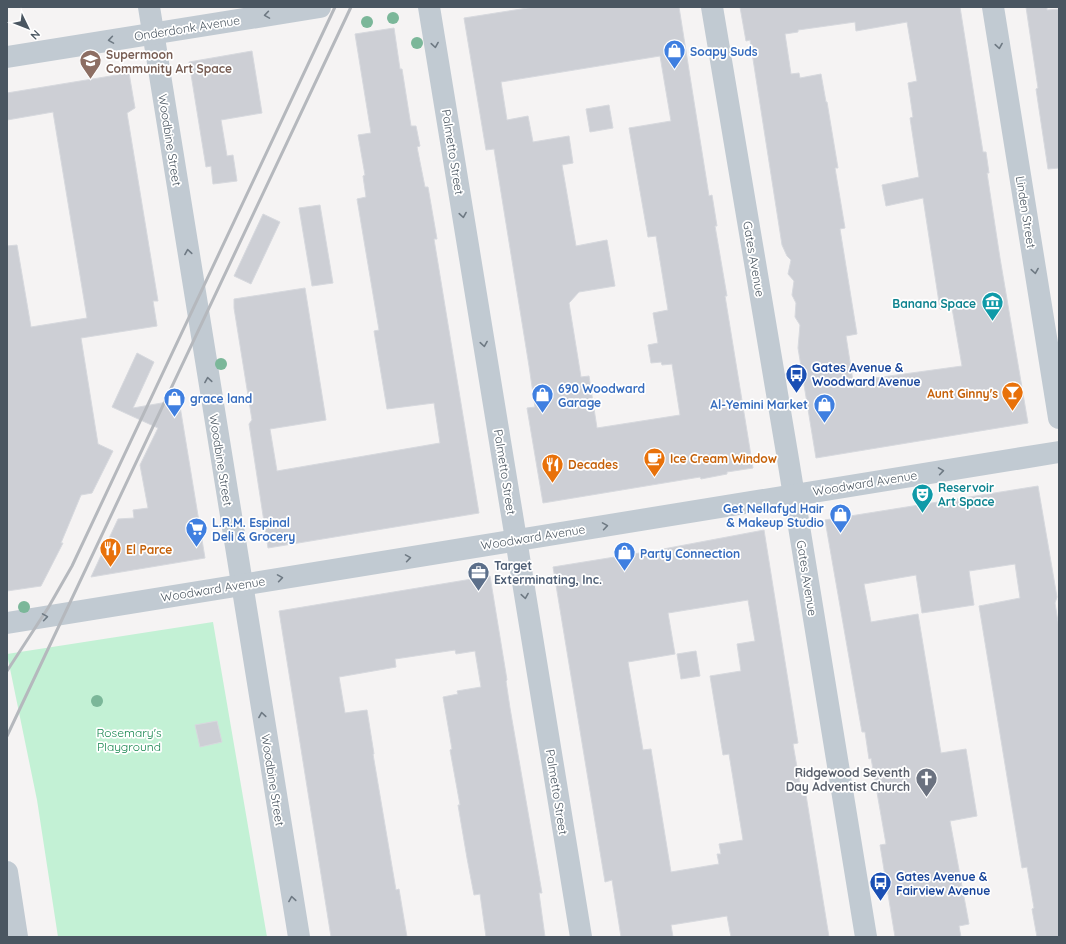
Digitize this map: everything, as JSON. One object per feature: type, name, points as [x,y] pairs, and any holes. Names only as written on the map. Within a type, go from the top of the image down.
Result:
[{"type":"street","name":"Woodbine Street","points":[[149,7],[241,585],[299,937]]},
{"type":"street","name":"Onderdonk Avenue","points":[[7,57],[320,7]]},
{"type":"street","name":"Palmetto Street","points":[[429,7],[581,937]]},
{"type":"street","name":"Gates Avenue","points":[[712,7],[866,937]]},
{"type":"street","name":"Linden Street","points":[[993,7],[1059,418]]},
{"type":"street","name":"Woodward Avenue","points":[[7,623],[1059,452]]},
{"type":"street","points":[[7,872],[18,937]]},
{"type":"green space","name":"Rosemary's Playground","points":[[213,622],[267,937],[58,937],[37,800],[7,654]]},
{"type":"building","points":[[534,7],[679,7],[709,196],[712,195],[717,226],[715,226],[727,296],[725,296],[753,468],[727,472],[727,474],[701,479],[700,477],[543,503],[527,408],[535,407],[494,149],[486,150],[464,18]],"holes":[[[660,56],[671,121],[629,128],[648,237],[656,236],[668,310],[653,313],[658,343],[648,345],[651,363],[661,362],[662,365],[672,364],[680,415],[597,428],[589,376],[581,377],[569,303],[579,292],[615,286],[607,240],[576,246],[562,165],[573,163],[569,136],[533,142],[528,116],[507,120],[501,82]]]},
{"type":"building","points":[[740,7],[960,7],[983,152],[986,152],[989,173],[987,173],[1000,258],[1028,423],[816,458],[798,348],[800,325],[795,317],[796,303],[792,295],[794,281],[788,274],[791,260],[787,256],[782,245],[750,40],[746,41]],"holes":[[[855,22],[856,31],[907,22],[917,81],[908,83],[913,117],[910,118],[919,177],[882,185],[886,206],[923,198],[940,309],[952,308],[962,366],[853,381],[846,336],[857,334],[840,229],[845,228],[835,168],[838,168],[827,102],[821,74],[800,78],[799,73],[791,74],[785,34],[798,32],[798,30]]]},
{"type":"building","points":[[1026,7],[1047,7],[1047,10],[1059,9],[1059,168],[1048,169]]},
{"type":"building","points":[[394,28],[411,126],[416,126],[420,146],[417,147],[425,187],[428,187],[437,239],[434,239],[479,513],[268,548],[249,424],[252,420],[234,308],[234,299],[305,288],[326,420],[270,429],[277,471],[440,443],[434,403],[387,409],[374,331],[379,330],[357,199],[366,197],[363,176],[365,175],[358,135],[371,133],[355,34]]},
{"type":"building","points":[[252,51],[262,113],[221,120],[227,156],[233,155],[237,181],[213,184],[211,166],[206,167],[189,62]]},
{"type":"building","points":[[129,73],[135,108],[127,113],[158,301],[153,301],[157,326],[81,338],[98,444],[113,451],[92,493],[81,495],[61,543],[63,543],[41,586],[7,591],[7,246],[17,245],[31,327],[87,318],[53,112],[7,120],[7,93]]},
{"type":"building","points":[[609,105],[613,128],[590,132],[586,109]]},
{"type":"building","points":[[320,205],[333,283],[312,286],[299,208]]},
{"type":"building","points":[[263,214],[280,222],[251,284],[234,276]]},
{"type":"building","points":[[137,353],[154,362],[133,408],[179,400],[205,558],[91,577],[118,519],[134,518],[133,510],[148,508],[140,465],[158,428],[112,407]]},
{"type":"building","points":[[1038,486],[1057,597],[1055,603],[1059,628],[1059,937],[1037,937],[1027,867],[1022,868],[979,606],[1020,598],[1015,564],[969,571],[974,605],[922,613],[916,575],[864,584],[871,622],[918,614],[941,753],[966,749],[977,816],[950,821],[969,924],[959,926],[961,937],[895,937],[880,845],[886,844],[871,758],[869,759],[865,732],[862,732],[825,520]]},
{"type":"building","points":[[764,530],[798,743],[793,744],[802,796],[806,795],[829,937],[731,937],[727,916],[671,925],[673,937],[621,937],[612,880],[605,882],[553,567],[658,550]],"holes":[[[748,600],[755,641],[737,644],[741,671],[710,676],[723,755],[729,754],[743,840],[719,844],[721,854],[717,854],[719,864],[671,872],[651,749],[643,750],[628,662],[675,654],[668,613]]]},
{"type":"building","points":[[490,576],[507,680],[510,708],[542,893],[539,893],[545,937],[486,937],[480,894],[474,895],[467,858],[458,805],[460,805],[450,750],[452,749],[443,697],[458,694],[457,691],[481,687],[475,651],[456,654],[455,650],[395,659],[396,667],[339,677],[345,713],[367,710],[396,890],[399,889],[407,937],[331,937],[279,611]]},
{"type":"building","points":[[696,651],[700,676],[681,679],[677,654]]},
{"type":"building","points":[[217,721],[222,742],[200,747],[195,725]]},
{"type":"railway","points":[[7,671],[48,608],[72,566],[335,7]]},
{"type":"railway","points":[[7,736],[351,7]]},
{"type":"place","name":"Soapy Suds","points":[[675,70]]},
{"type":"place","name":"Supermoon Community Art Space","points":[[90,80]]},
{"type":"place","name":"Banana Space","points":[[992,322]]},
{"type":"place","name":"Gates Avenue & Woodward Avenue","points":[[796,394]]},
{"type":"place","name":"Aunt Ginny's","points":[[1013,412]]},
{"type":"place","name":"690 Woodward Garage","points":[[542,414]]},
{"type":"place","name":"grace land","points":[[175,418]]},
{"type":"place","name":"Al-Yemini Market","points":[[824,424]]},
{"type":"place","name":"Ice Cream Window","points":[[654,478]]},
{"type":"place","name":"Decades","points":[[553,484]]},
{"type":"place","name":"Reservoir Art Space","points":[[922,514]]},
{"type":"place","name":"Get Nellafyd Hair & Makeup Studio","points":[[840,534]]},
{"type":"place","name":"L.R.M. Espinal Deli & Grocery","points":[[196,548]]},
{"type":"place","name":"El Parce","points":[[110,568]]},
{"type":"place","name":"Party Connection","points":[[624,572]]},
{"type":"place","name":"Target Exterminating, Inc.","points":[[478,592]]},
{"type":"place","name":"Ridgewood Seventh Day Adventist Church","points":[[926,798]]},
{"type":"place","name":"Gates Avenue & Fairview Avenue","points":[[880,902]]}]
